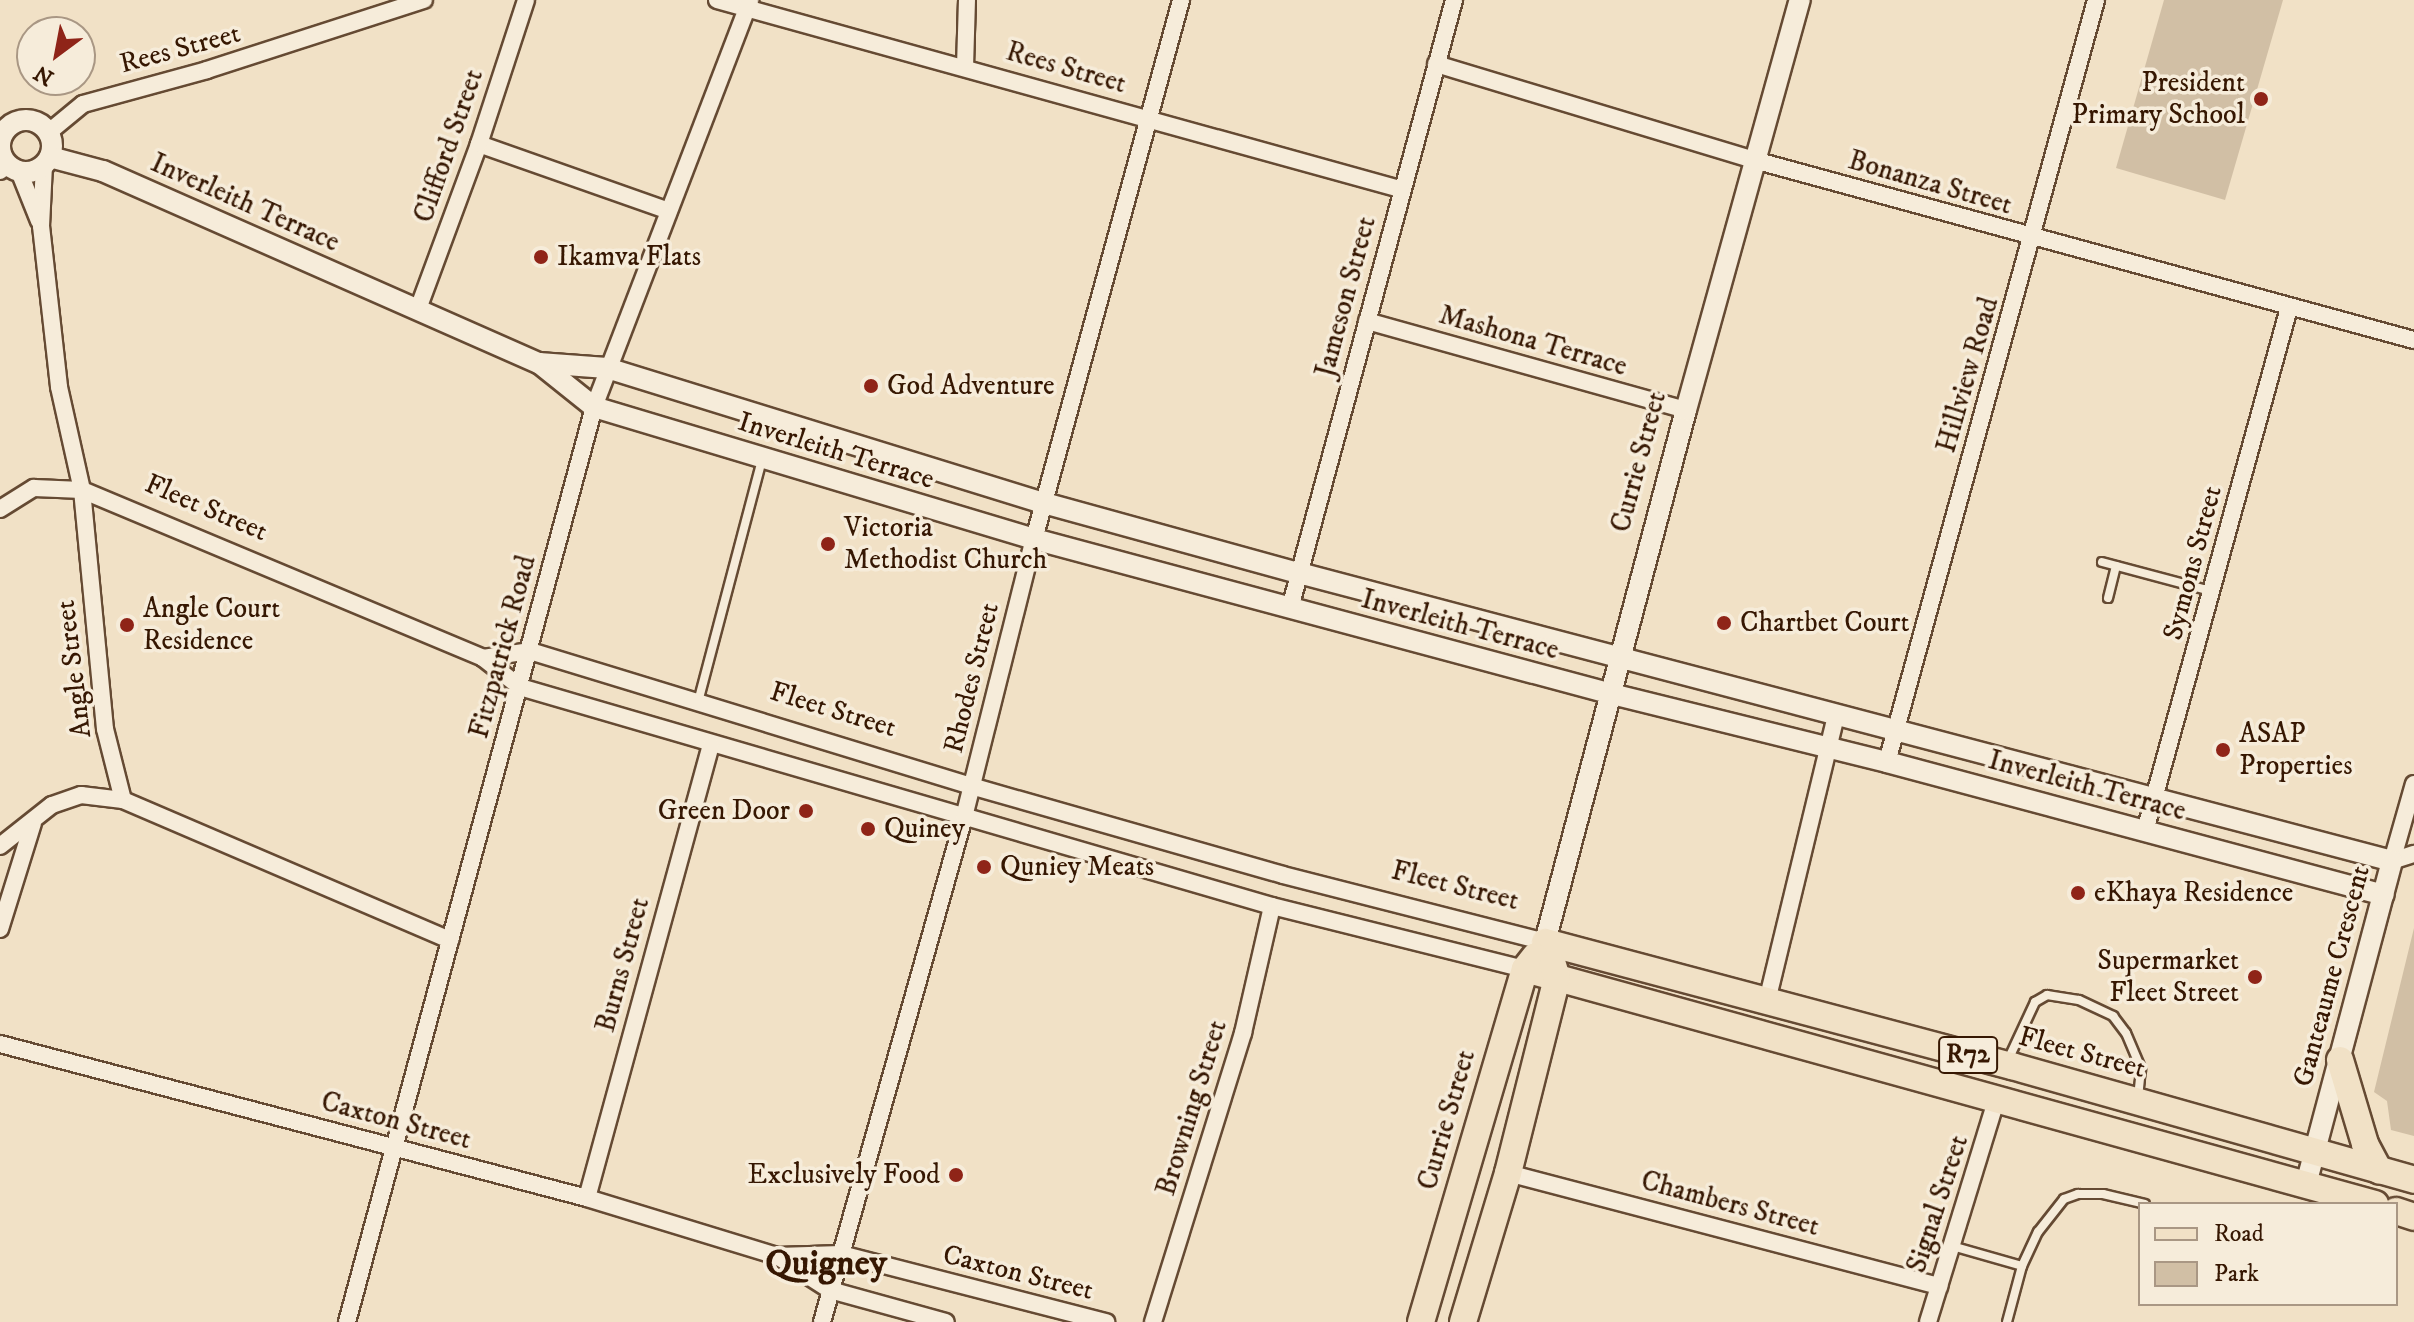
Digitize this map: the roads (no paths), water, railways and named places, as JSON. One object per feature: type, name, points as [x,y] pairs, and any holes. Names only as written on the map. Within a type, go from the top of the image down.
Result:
[{"type":"main road","name":"Currie Street","points":[[1421,1322],[1525,969],[1545,942]]},
{"type":"main road","points":[[1463,1322],[1508,1173],[1557,978],[1545,942]]},
{"type":"main road","name":"Fleet Street","points":[[1545,942],[2006,1065],[2394,1174]]},
{"type":"main road","name":"Fleet Street","points":[[1525,969],[2364,1200]]},
{"type":"main road","points":[[2340,1060],[2365,1144],[2394,1174]]},
{"type":"main road","points":[[2142,1140],[2145,1103]]},
{"type":"street","name":"Rees Street","points":[[48,148],[83,104],[235,62],[424,0]]},
{"type":"street","name":"Clifford Street","points":[[418,309],[479,144],[526,0]]},
{"type":"street","name":"Rees Street","points":[[717,0],[750,4],[1400,189]]},
{"type":"street","points":[[965,67],[967,0]]},
{"type":"street","name":"Rhodes Street","points":[[822,1322],[964,817],[1034,539],[1181,0]]},
{"type":"street","name":"Jameson Street","points":[[1290,608],[1400,189],[1454,0]]},
{"type":"street","name":"Currie Street","points":[[1545,942],[1686,410],[1800,0]]},
{"type":"street","name":"Hillview Road","points":[[1887,762],[2033,239],[2096,0]]},
{"type":"street","name":"Fitzpatrick Road","points":[[347,1322],[594,407],[750,4]]},
{"type":"street","name":"Bonanza Street","points":[[1436,64],[1754,160],[2033,239],[2414,340]]},
{"type":"street","name":"Inverleith Terrace","points":[[5,159],[5,123],[29,120],[48,148],[539,363],[594,407],[1034,539],[1612,694],[1887,762],[2384,895]]},
{"type":"street","points":[[479,144],[669,211]]},
{"type":"street","points":[[5,159],[32,171],[48,148]]},
{"type":"street","name":"Angle Street","points":[[48,148],[41,226],[59,387],[82,490],[105,729],[123,800]]},
{"type":"street","name":"Angle Street","points":[[5,159],[41,226]]},
{"type":"street","name":"Symons Street","points":[[2145,831],[2289,308]]},
{"type":"street","name":"Mashona Terrace","points":[[1367,321],[1686,410]]},
{"type":"street","name":"Inverleith Terrace","points":[[539,363],[607,368],[1044,503],[1621,660],[1897,729],[2392,861]]},
{"type":"street","points":[[0,509],[34,488],[82,490]]},
{"type":"street","name":"Fleet Street","points":[[82,490],[483,658],[520,687],[711,746],[1272,906],[1525,969]]},
{"type":"street","name":"Fleet Street","points":[[483,658],[530,651],[971,786],[1283,875],[1545,942]]},
{"type":"street","points":[[1767,1001],[1836,716]]},
{"type":"street","name":"Burns Street","points":[[587,1198],[711,746]]},
{"type":"street","name":"Ganteaume Crescent","points":[[2306,1184],[2414,784]]},
{"type":"street","points":[[0,846],[52,805],[81,795],[123,800],[450,940]]},
{"type":"street","points":[[0,929],[33,823]]},
{"type":"street","points":[[2392,861],[2414,854]]},
{"type":"street","name":"Browning Street","points":[[1153,1322],[1243,1033],[1272,906]]},
{"type":"street","name":"Caxton Street","points":[[0,1044],[587,1198],[777,1256],[830,1290],[946,1322]]},
{"type":"street","name":"Signal Street","points":[[1928,1322],[1996,1101]]},
{"type":"street","name":"Chambers Street","points":[[1508,1173],[1939,1286]]},
{"type":"street","name":"Caxton Street","points":[[777,1256],[841,1254],[1106,1322]]},
{"type":"lane","points":[[697,702],[762,458]]},
{"type":"lane","points":[[2102,562],[2212,592]]},
{"type":"lane","points":[[2108,598],[2116,566]]},
{"type":"lane","points":[[2006,1065],[2017,1034],[2035,1002],[2047,995],[2079,1000],[2113,1016],[2132,1042],[2141,1069],[2145,1103]]},
{"type":"lane","points":[[2007,1322],[2022,1266],[2038,1232],[2064,1199],[2078,1194],[2103,1194],[2138,1202]]},
{"type":"lane","points":[[1951,1246],[2022,1266]]},
{"type":"place","name":"President Primary School","points":[[2261,99]]},
{"type":"place","name":"Ikamva Flats","points":[[541,257]]},
{"type":"place","name":"God Adventure","points":[[871,386]]},
{"type":"place","name":"Victoria Methodist Church","points":[[828,544]]},
{"type":"place","name":"Chartbet Court","points":[[1724,623]]},
{"type":"place","name":"Angle Court Residence","points":[[127,625]]},
{"type":"place","name":"ASAP Properties","points":[[2223,750]]},
{"type":"place","name":"Green Door","points":[[806,811]]},
{"type":"place","name":"Quiney","points":[[868,829]]},
{"type":"place","name":"Quniey Meats","points":[[984,867]]},
{"type":"place","name":"eKhaya Residence","points":[[2078,893]]},
{"type":"place","name":"Supermarket Fleet Street","points":[[2255,977]]},
{"type":"place","name":"Exclusively Food","points":[[956,1175]]},
{"type":"district","name":"Quigney","points":[[826,1264]]}]
